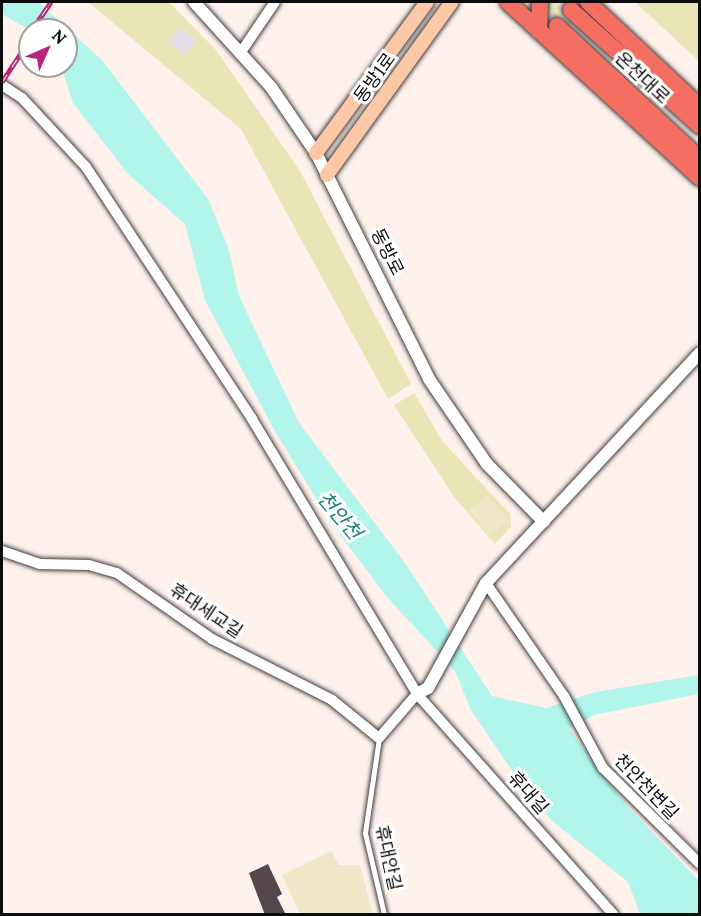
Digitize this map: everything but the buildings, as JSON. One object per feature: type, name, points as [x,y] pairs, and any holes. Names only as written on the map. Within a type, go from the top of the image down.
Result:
[{"type":"highway","points":[[539,31],[540,2]]},
{"type":"highway","points":[[588,2],[699,107]]},
{"type":"highway","points":[[510,5],[699,178]]},
{"type":"highway","name":"온천대로","points":[[571,10],[699,126]]},
{"type":"highway","name":"온천대로","points":[[557,26],[699,159]]},
{"type":"main road","name":"동방1로","points":[[316,153],[428,2]]},
{"type":"main road","name":"동방1로","points":[[327,175],[452,2]]},
{"type":"street","name":"동방로","points":[[194,2],[242,52],[316,153],[429,379],[487,464],[544,522]]},
{"type":"street","points":[[242,52],[275,2]]},
{"type":"street","name":"휴대길","points":[[2,85],[22,98],[86,167],[252,419],[422,691],[613,915]]},
{"type":"street","points":[[379,738],[422,691],[483,587],[699,353]]},
{"type":"street","name":"휴대세교길","points":[[2,551],[40,564],[89,565],[117,573],[212,639],[332,700],[379,738]]},
{"type":"street","name":"천안천변길","points":[[483,587],[564,696],[578,726],[603,768],[699,864]]},
{"type":"lane","name":"휴대안길","points":[[379,738],[365,833],[384,915]]},
{"type":"shaded area","points":[[88,2],[169,2],[216,50],[300,171],[411,384],[388,399],[241,129]],"holes":[[[179,27],[196,40],[185,55],[168,42]]]},
{"type":"shaded area","points":[[548,2],[575,2],[548,30],[544,23]]},
{"type":"shaded area","points":[[635,2],[699,2],[699,61]]},
{"type":"shaded area","points":[[179,27],[196,40],[185,55],[168,42]]},
{"type":"shaded area","points":[[414,393],[443,442],[510,514],[511,527],[495,544],[455,498],[394,405]]},
{"type":"shaded area","points":[[488,495],[508,521],[489,536],[469,510]]},
{"type":"shaded area","points":[[331,851],[339,865],[360,865],[373,914],[300,914],[282,875]]},
{"type":"water","points":[[2,2],[38,2],[56,18],[18,18],[18,23],[2,14]]},
{"type":"water","name":"천안천","points":[[78,38],[102,60],[208,199],[228,247],[239,296],[299,423],[405,563],[492,696],[546,708],[595,692],[699,675],[699,694],[594,715],[569,729],[628,807],[699,881],[699,914],[640,914],[628,882],[551,820],[517,778],[471,710],[455,671],[387,597],[329,520],[275,431],[205,300],[185,224],[129,175],[73,103],[65,78],[78,78]]},
{"type":"tunnel","points":[[530,2],[557,26]]},
{"type":"tunnel","points":[[562,2],[571,10]]},
{"type":"railway","points":[[40,18],[51,2]]},
{"type":"railway","points":[[2,82],[18,57]]}]
